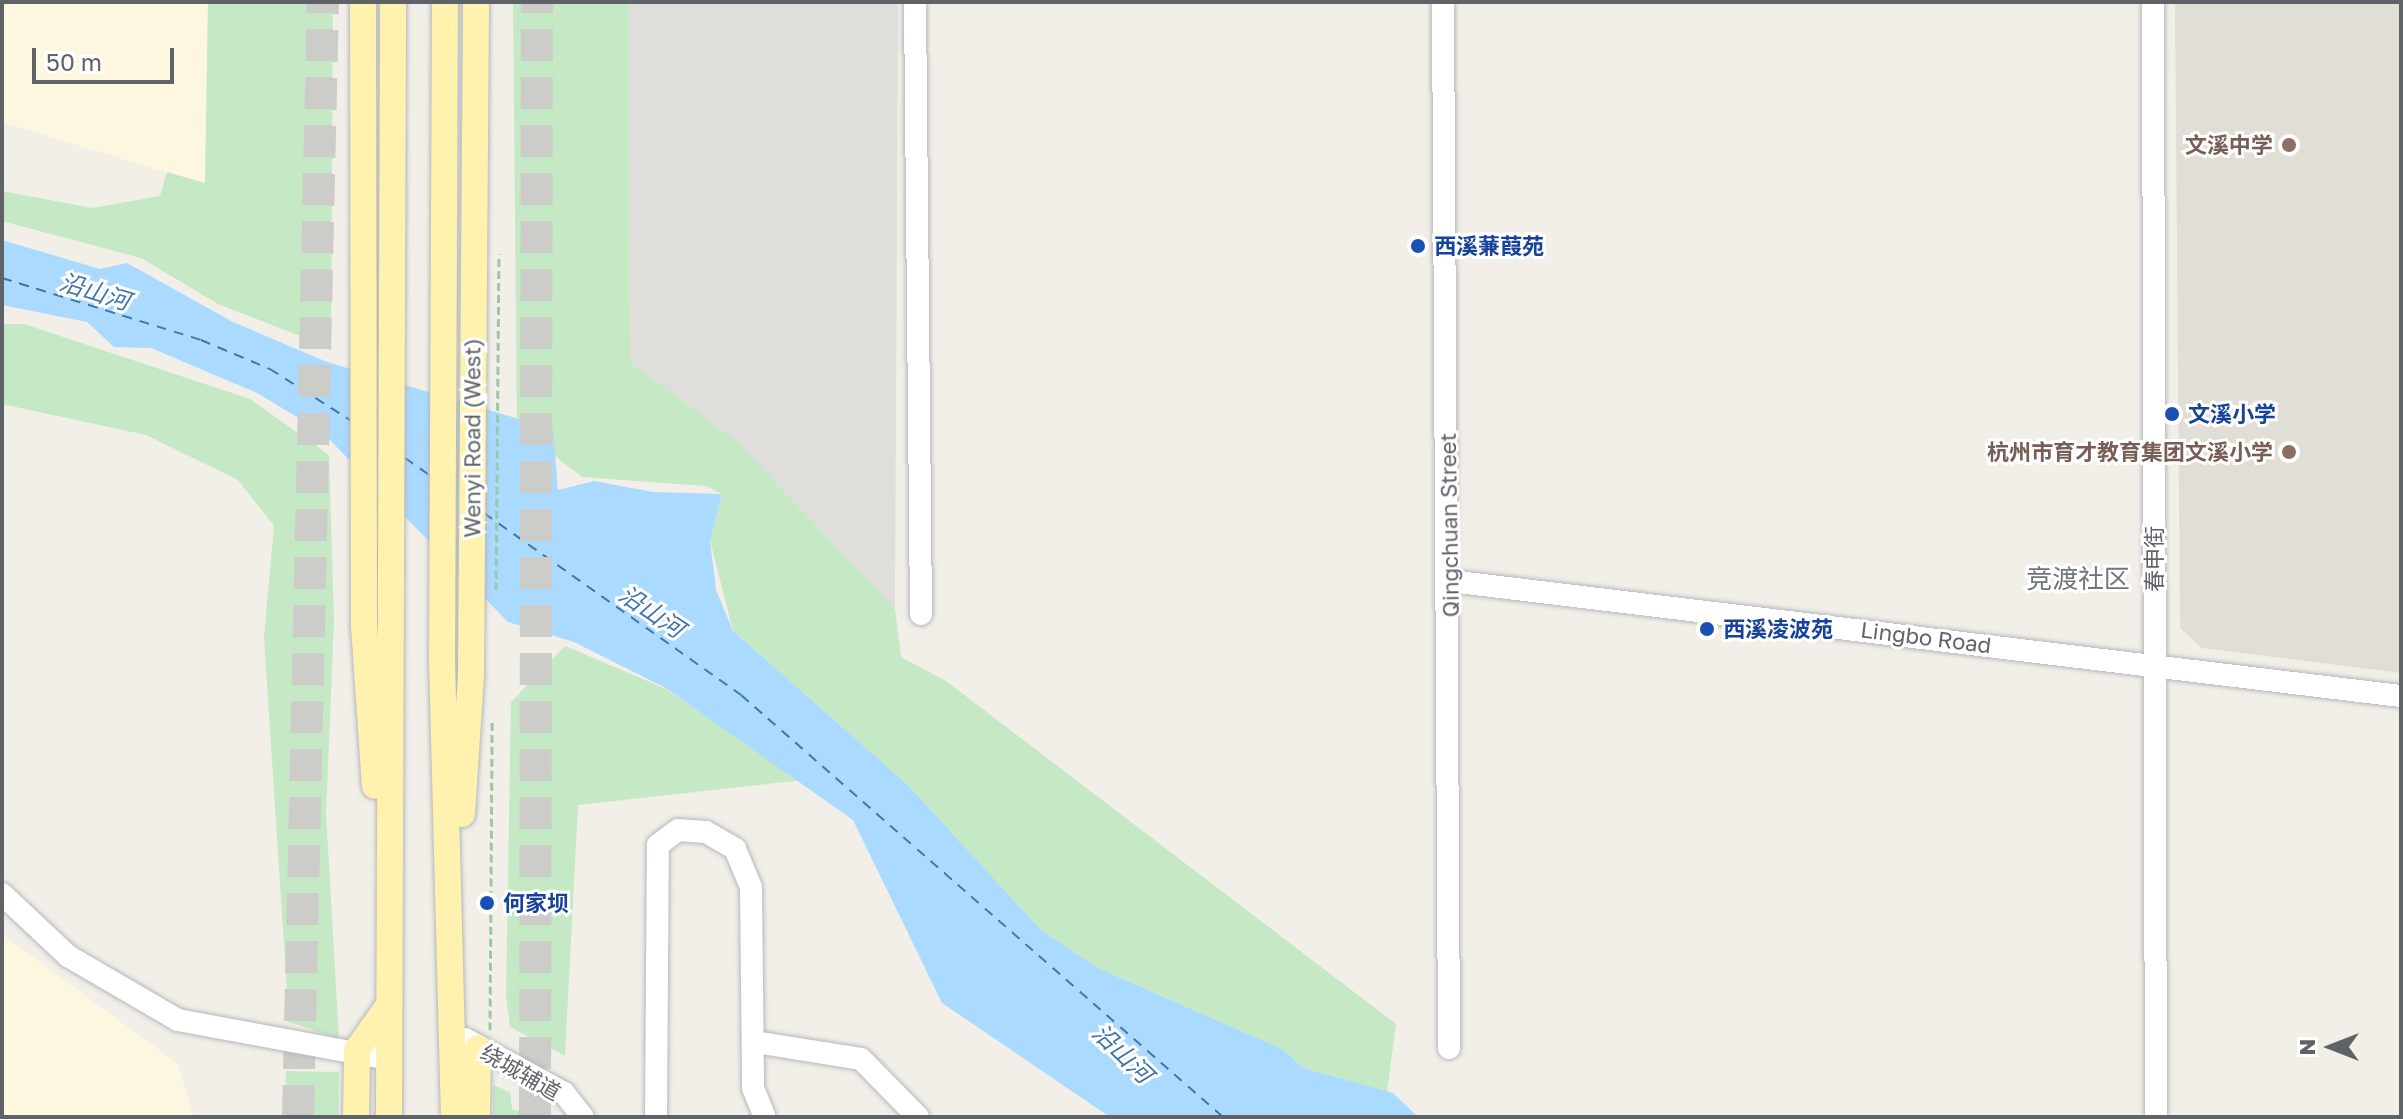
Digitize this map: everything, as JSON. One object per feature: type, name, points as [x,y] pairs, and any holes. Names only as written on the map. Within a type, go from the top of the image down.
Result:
[{"type":"main road","points":[[363,2],[364,626],[377,803],[389,864]]},
{"type":"main road","points":[[389,1117],[393,2]]},
{"type":"main road","name":"Wenyi Road (West)","points":[[445,2],[442,660],[454,1117]]},
{"type":"main road","name":"Wenyi Road (West)","points":[[449,872],[462,820],[471,675],[476,2]]},
{"type":"main road","points":[[356,1117],[357,1050],[388,1006]]},
{"type":"main road","points":[[477,1117],[484,1051]]},
{"type":"street","points":[[915,2],[921,614]]},
{"type":"street","name":"Qingchuan Street","points":[[1443,2],[1450,581],[1449,1048]]},
{"type":"street","name":"春申街","points":[[2153,2],[2156,1117]]},
{"type":"street","name":"Lingbo Road","points":[[1450,581],[2401,696]]},
{"type":"street","points":[[656,1117],[658,845],[678,830],[706,832],[735,849],[751,887],[755,1042],[753,1088],[765,1117]]},
{"type":"street","points":[[2,894],[68,956],[178,1020],[357,1050],[388,1059]]},
{"type":"street","name":"绕城辅道","points":[[454,1032],[564,1093],[583,1117]]},
{"type":"street","points":[[755,1042],[861,1059],[918,1117]]},
{"type":"path","points":[[496,598],[499,490]]},
{"type":"path","points":[[484,1051],[492,707]]},
{"type":"shaded area","points":[[2,2],[208,2],[205,184],[2,122]]},
{"type":"shaded area","points":[[629,2],[898,2],[895,609],[737,441],[630,362]]},
{"type":"shaded area","points":[[2175,2],[2401,2],[2401,673],[2202,648],[2180,628]]},
{"type":"shaded area","points":[[2,934],[178,1064],[194,1117],[2,1117]]},
{"type":"green space","points":[[208,2],[333,2],[331,348],[218,304],[141,258],[2,221],[2,191],[92,208],[160,196],[167,172],[205,183]]},
{"type":"green space","points":[[513,2],[629,2],[630,362],[737,441],[895,609],[901,657],[946,681],[1396,1024],[1387,1092],[1303,1068],[1282,1049],[1098,968],[1041,930],[908,785],[733,631],[710,540],[722,494],[706,486],[582,477],[517,427]]},
{"type":"green space","points":[[2,324],[24,324],[250,399],[329,455],[334,620],[326,814],[339,1039],[289,1022],[264,637],[274,526],[238,480],[146,435],[2,404]]},
{"type":"green space","points":[[565,646],[664,688],[803,780],[578,805],[565,1056],[510,1027],[506,996],[511,702]]},
{"type":"green space","points":[[286,1071],[339,1072],[338,1117],[285,1116]]},
{"type":"green space","points":[[493,1085],[510,1092],[512,1109],[541,1117],[493,1117]]},
{"type":"water","name":"沿山河","points":[[2,240],[100,269],[127,263],[233,322],[327,362],[553,429],[558,490],[594,481],[653,492],[722,494],[710,541],[716,590],[733,631],[908,785],[1041,930],[1098,968],[1282,1049],[1303,1068],[1393,1093],[1418,1117],[1110,1117],[942,1003],[853,820],[664,687],[574,642],[508,622],[322,432],[257,393],[151,348],[114,347],[87,322],[2,305]]},
{"type":"ferry route","points":[[2,278],[201,340],[270,369],[350,420]]},
{"type":"ferry route","points":[[405,458],[429,475]]},
{"type":"ferry route","points":[[484,513],[741,695],[1223,1117]]},
{"type":"tunnel","points":[[298,1117],[323,2]]},
{"type":"tunnel","points":[[535,1117],[537,2]]},
{"type":"place","name":"文溪中学","points":[[2289,145]]},
{"type":"place","name":"西溪蒹葭苑","points":[[1418,246]]},
{"type":"place","name":"文溪小学","points":[[2172,414]]},
{"type":"place","name":"杭州市育才教育集团文溪小学","points":[[2289,452]]},
{"type":"place","name":"西溪凌波苑","points":[[1707,629]]},
{"type":"place","name":"何家坝","points":[[487,903]]},
{"type":"district","name":"竞渡社区","points":[[2078,579]]}]
